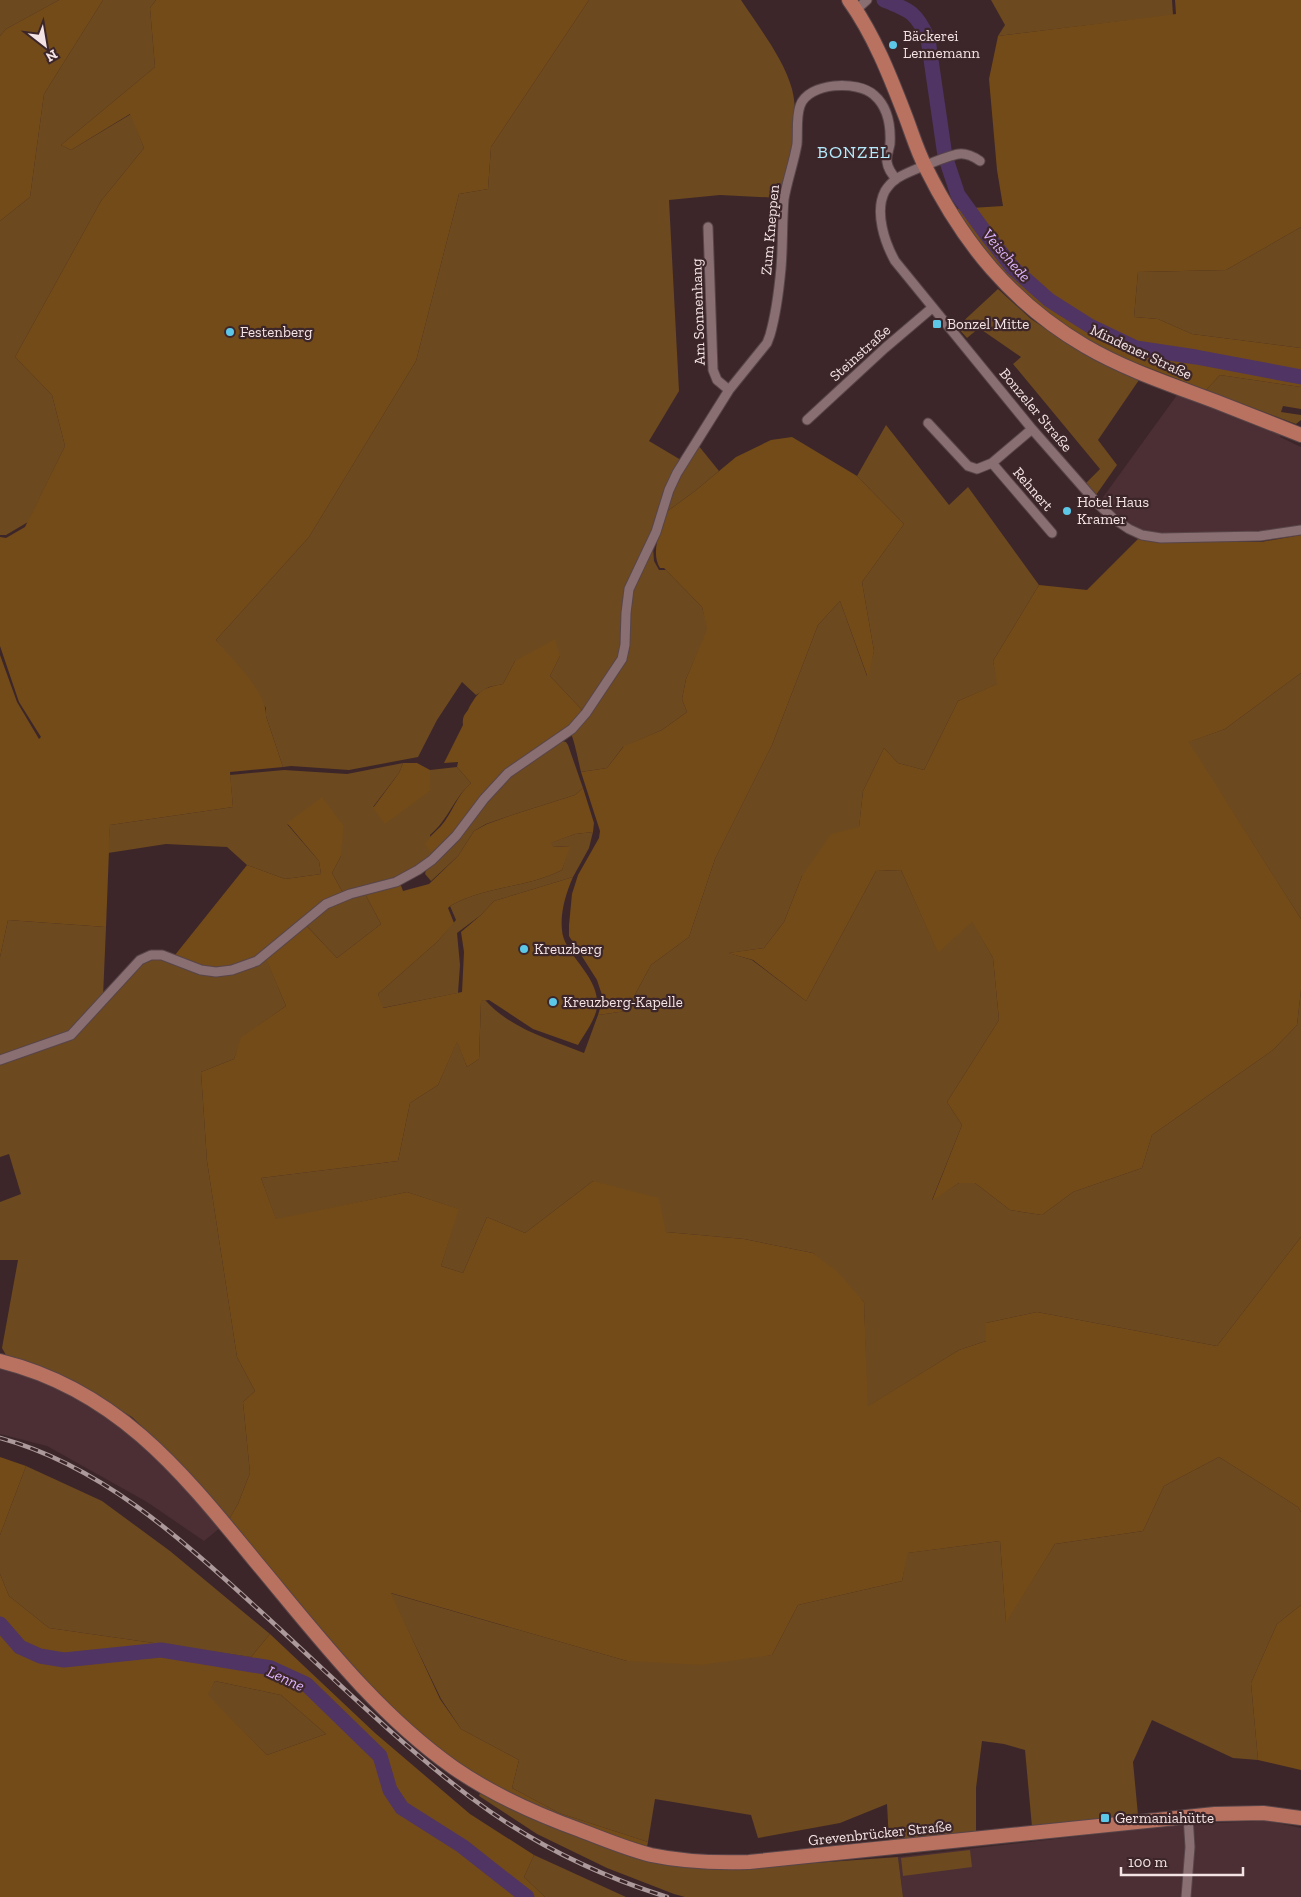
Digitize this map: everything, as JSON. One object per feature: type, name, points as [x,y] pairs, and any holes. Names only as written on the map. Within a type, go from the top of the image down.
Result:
[{"type":"main road","name":"Mindener Straße","points":[[860,3],[925,167],[947,210],[982,260],[1015,293],[1052,324],[1085,346],[1120,364],[1181,390],[1301,435]]},
{"type":"main road","name":"Grevenbrücker Straße","points":[[0,1361],[42,1373],[76,1389],[108,1408],[136,1430],[176,1468],[340,1661],[381,1706],[417,1740],[455,1769],[476,1782],[523,1807],[601,1839],[650,1855],[700,1862],[739,1862],[776,1860],[1188,1816],[1239,1813],[1276,1814],[1301,1818]]},
{"type":"street","name":"Zum Kneppen","points":[[0,1060],[68,1036],[95,1010],[140,960],[146,957],[162,955],[207,972],[232,970],[246,966],[263,957],[326,904],[350,894],[396,882],[418,870],[432,860],[456,836],[484,799],[508,774],[566,734],[578,722],[622,658],[625,645],[629,589],[656,532],[669,490],[677,473],[729,390],[766,343],[770,335],[781,270],[784,198],[796,145],[800,106],[805,98],[818,90],[835,85],[854,86],[866,89],[873,94],[881,102],[887,116],[890,136],[886,160],[889,171],[896,178]]},
{"type":"street","points":[[896,178],[959,154],[967,155],[980,161]]},
{"type":"street","name":"Bonzeler Straße","points":[[896,178],[885,191],[881,204],[884,234],[888,249],[895,262],[1032,429],[1097,504],[1114,519],[1142,535],[1161,538],[1260,536],[1301,530]]},
{"type":"street","name":"Am Sonnenhang","points":[[708,227],[713,370],[717,380],[729,390]]},
{"type":"street","name":"Steinstraße","points":[[807,420],[885,348],[932,308]]},
{"type":"street","points":[[928,423],[968,466],[977,469],[992,463],[1032,429]]},
{"type":"street","name":"Rehnert","points":[[992,463],[1052,533]]},
{"type":"street","points":[[1186,1897],[1190,1848],[1188,1816]]},
{"type":"shaded area","points":[[0,0],[59,0],[6,29],[0,36]]},
{"type":"shaded area","points":[[59,0],[103,0],[44,94],[30,197],[0,221],[0,36],[6,29]]},
{"type":"shaded area","points":[[103,0],[156,0],[150,8],[155,67],[61,145],[71,150],[131,114],[144,148],[101,201],[15,357],[52,395],[65,446],[28,522],[6,535],[0,535],[0,221],[30,197],[44,94]]},
{"type":"shaded area","points":[[156,0],[589,0],[491,147],[488,189],[459,194],[416,361],[309,537],[216,640],[247,675],[261,696],[283,767],[230,772],[233,807],[110,825],[106,927],[8,920],[0,957],[0,655],[17,702],[39,739],[41,737],[19,702],[0,646],[0,537],[6,538],[25,527],[65,446],[52,395],[15,357],[101,201],[144,148],[130,114],[71,150],[61,145],[155,67],[150,8]]},
{"type":"shaded area","points":[[589,0],[741,0],[777,55],[792,89],[795,116],[794,130],[781,198],[720,195],[669,200],[679,391],[649,441],[686,463],[698,445],[719,471],[665,513],[653,529],[631,574],[620,654],[583,711],[550,676],[560,656],[515,661],[503,684],[489,687],[476,695],[462,682],[437,720],[418,757],[349,770],[283,767],[266,716],[266,708],[216,640],[309,537],[416,361],[459,194],[488,189],[491,147]]},
{"type":"shaded area","points":[[991,0],[1172,0],[1173,15],[998,36],[1005,25]]},
{"type":"shaded area","points":[[1175,0],[1301,0],[1301,227],[1226,270],[1138,272],[1134,317],[1158,319],[1192,334],[1301,348],[1301,387],[1220,375],[1206,390],[1113,354],[1056,321],[1026,297],[982,252],[955,209],[1003,206],[997,170],[989,79],[998,36],[1176,14]]},
{"type":"shaded area","points":[[1301,227],[1301,348],[1192,334],[1158,319],[1134,317],[1138,272],[1226,270]]},
{"type":"shaded area","points":[[998,289],[1031,319],[1076,349],[1139,380],[1098,440],[1117,465],[1096,495],[1086,483],[1100,469],[1013,364],[1021,357],[979,328],[967,338],[957,327]]},
{"type":"shaded area","points":[[1220,375],[1301,387],[1301,409],[1283,406],[1281,412],[1301,415],[1301,420],[1296,424],[1206,390]]},
{"type":"shaded area","points":[[1177,395],[1218,408],[1281,433],[1280,437],[1301,447],[1301,525],[1270,530],[1165,536],[1147,532],[1136,527],[1110,510],[1101,500]]},
{"type":"shaded area","points":[[886,425],[949,505],[968,487],[1039,585],[993,661],[998,684],[958,701],[924,770],[898,763],[884,748],[863,791],[859,828],[802,876],[784,922],[764,948],[729,953],[752,960],[806,1001],[876,871],[901,870],[938,952],[972,921],[993,958],[999,1020],[947,1102],[962,1125],[932,1200],[959,1183],[975,1183],[1010,1210],[1042,1215],[1073,1192],[1142,1168],[1152,1135],[1273,1050],[1297,1025],[1301,990],[1301,1237],[1217,1346],[1037,1312],[986,1323],[986,1341],[959,1350],[867,1407],[864,1302],[813,1253],[744,1239],[666,1232],[593,1181],[525,1233],[487,1217],[463,1273],[441,1266],[458,1209],[407,1192],[276,1220],[261,1178],[398,1161],[410,1103],[438,1085],[457,1041],[467,1067],[479,1059],[481,1001],[485,1000],[495,1010],[519,1026],[584,1053],[598,1015],[626,1011],[651,965],[689,937],[715,859],[772,745],[818,625],[840,601],[867,676],[874,651],[862,582],[904,524],[857,476]]},
{"type":"shaded area","points":[[792,437],[857,476],[904,524],[862,582],[874,651],[868,678],[840,601],[818,625],[772,745],[715,859],[689,937],[651,965],[626,1011],[598,1015],[602,995],[597,980],[569,936],[572,894],[578,875],[599,838],[600,831],[581,772],[607,768],[624,746],[662,730],[687,712],[682,699],[686,679],[707,629],[702,607],[664,568],[660,568],[657,562],[657,541],[665,513],[736,457],[771,440]]},
{"type":"shaded area","points":[[1301,535],[1301,673],[1225,729],[1189,742],[1301,919],[1301,990],[1297,1025],[1273,1050],[1152,1135],[1142,1168],[1073,1192],[1042,1215],[1010,1210],[975,1183],[959,1183],[932,1201],[962,1125],[947,1102],[999,1020],[993,958],[972,922],[938,953],[901,870],[876,871],[806,1001],[753,960],[728,953],[764,948],[784,922],[802,876],[831,834],[859,827],[863,791],[884,748],[898,763],[924,770],[958,701],[997,684],[993,661],[1039,585],[1087,590],[1138,539],[1261,542]]},
{"type":"shaded area","points":[[653,547],[654,561],[659,570],[666,570],[702,607],[708,629],[686,679],[682,699],[687,712],[662,730],[623,747],[607,768],[581,772],[571,734],[623,660],[633,586]]},
{"type":"shaded area","points":[[555,639],[560,656],[550,676],[583,711],[566,729],[512,767],[458,831],[433,855],[425,844],[445,821],[462,793],[471,783],[457,767],[458,762],[444,763],[463,725],[464,715],[481,691],[503,684],[515,661]]},
{"type":"shaded area","points":[[1301,673],[1301,919],[1188,742],[1225,729]]},
{"type":"shaded area","points":[[562,741],[568,745],[583,788],[575,795],[486,824],[474,831],[458,856],[431,881],[425,874],[426,870],[489,798],[513,774]]},
{"type":"shaded area","points":[[403,763],[399,773],[373,807],[430,791],[430,770],[457,767],[471,783],[460,795],[442,823],[430,835],[433,855],[412,869],[390,879],[343,893],[332,873],[341,856],[287,824],[319,861],[321,874],[285,879],[247,865],[227,847],[166,844],[108,853],[110,825],[233,807],[230,775],[284,770],[347,774]]},
{"type":"shaded area","points":[[403,763],[417,763],[430,770],[430,791],[385,824],[373,808],[399,773]]},
{"type":"shaded area","points":[[583,788],[594,823],[593,832],[575,834],[551,843],[553,847],[571,846],[562,870],[535,880],[477,894],[450,906],[448,908],[454,923],[437,942],[378,994],[383,1008],[462,992],[464,952],[461,932],[494,901],[573,877],[564,903],[562,930],[568,948],[593,985],[597,1006],[593,1021],[578,1045],[533,1029],[489,1000],[481,1001],[479,1059],[467,1067],[457,1042],[438,1085],[410,1103],[398,1161],[261,1178],[276,1219],[407,1192],[459,1209],[441,1266],[463,1273],[487,1217],[525,1233],[593,1181],[659,1198],[666,1232],[744,1239],[813,1253],[837,1271],[864,1302],[868,1406],[959,1350],[986,1341],[986,1323],[1037,1312],[1217,1346],[1301,1237],[1301,1512],[1298,1507],[1219,1457],[1164,1486],[1143,1531],[1055,1544],[1006,1623],[1000,1541],[908,1553],[902,1581],[798,1605],[772,1655],[701,1665],[627,1661],[391,1593],[440,1699],[461,1729],[519,1760],[512,1788],[559,1813],[648,1842],[647,1847],[557,1817],[481,1778],[420,1739],[356,1673],[228,1521],[238,1504],[250,1473],[243,1402],[255,1391],[237,1357],[207,1161],[201,1072],[234,1059],[241,1037],[286,1006],[263,952],[248,962],[235,967],[204,970],[175,955],[247,865],[285,879],[321,874],[319,861],[287,823],[322,797],[344,826],[341,856],[332,873],[343,893],[301,920],[337,958],[381,924],[364,892],[400,883],[403,891],[429,884],[458,856],[474,831],[515,814],[575,795]]},
{"type":"shaded area","points":[[593,832],[589,848],[573,877],[494,901],[481,915],[457,933],[460,965],[458,993],[382,1008],[378,994],[437,942],[456,920],[450,906],[477,894],[535,880],[562,870],[570,846],[552,847],[550,843],[575,834]]},
{"type":"shaded area","points":[[364,892],[381,924],[337,958],[304,923],[327,904]]},
{"type":"shaded area","points":[[8,920],[106,927],[103,997],[69,1033],[0,1056],[0,957]]},
{"type":"shaded area","points":[[150,958],[266,958],[286,1006],[242,1037],[234,1059],[201,1072],[207,1161],[237,1357],[255,1391],[243,1402],[250,1473],[238,1504],[228,1521],[177,1461],[132,1417],[52,1371],[7,1357],[2,1348],[18,1260],[0,1260],[0,1202],[21,1194],[9,1154],[0,1157],[0,1063],[65,1041],[129,974]]},
{"type":"shaded area","points":[[0,1366],[60,1386],[139,1439],[221,1527],[204,1541],[147,1502],[47,1446],[0,1434]]},
{"type":"shaded area","points":[[0,1457],[26,1466],[0,1535]]},
{"type":"shaded area","points":[[1219,1457],[1298,1507],[1301,1512],[1301,1605],[1277,1624],[1251,1683],[1258,1760],[1233,1758],[1152,1720],[1133,1762],[1138,1815],[1032,1827],[1025,1750],[1004,1744],[982,1741],[976,1788],[976,1831],[889,1841],[887,1804],[840,1823],[758,1838],[751,1815],[655,1799],[648,1842],[559,1813],[512,1788],[519,1760],[461,1729],[441,1699],[390,1593],[627,1661],[772,1655],[798,1605],[902,1581],[907,1553],[1000,1541],[1006,1622],[1055,1544],[1143,1531],[1164,1486]]},
{"type":"shaded area","points":[[26,1466],[102,1501],[170,1551],[270,1634],[251,1657],[49,1628],[9,1596],[0,1574],[0,1535]]},
{"type":"shaded area","points":[[0,1574],[9,1596],[49,1628],[251,1657],[270,1634],[375,1733],[470,1814],[534,1855],[524,1877],[545,1897],[0,1897]],"holes":[[[215,1681],[281,1695],[326,1734],[267,1755],[208,1695]]]},
{"type":"shaded area","points":[[1301,1605],[1301,1770],[1258,1760],[1251,1683],[1277,1624]]},
{"type":"shaded area","points":[[215,1681],[281,1695],[326,1734],[267,1755],[207,1695]]},
{"type":"shaded area","points":[[481,1790],[641,1857],[695,1868],[746,1868],[898,1857],[903,1897],[685,1897],[607,1868],[537,1834],[479,1796]]},
{"type":"shaded area","points":[[1267,1821],[1301,1828],[1301,1897],[903,1897],[898,1857],[1185,1824]]},
{"type":"shaded area","points":[[970,1850],[972,1867],[903,1876],[901,1858]]},
{"type":"shaded area","points":[[534,1855],[626,1897],[545,1897],[524,1877]]},
{"type":"waterway","name":"Veischede","points":[[884,0],[912,14],[924,30],[928,39],[945,156],[958,195],[1013,268],[1049,300],[1090,326],[1136,348],[1196,357],[1301,377]]},
{"type":"waterway","name":"Lenne","points":[[0,1624],[20,1647],[40,1656],[64,1660],[161,1650],[271,1668],[306,1684],[380,1756],[390,1790],[402,1808],[462,1846],[527,1897]]},
{"type":"railway","points":[[0,1438],[37,1451],[73,1467],[106,1486],[138,1508],[200,1557],[415,1752],[492,1813],[564,1855],[615,1878],[667,1897]]},
{"type":"place","name":"Bäckerei Lennemann","points":[[893,45]]},
{"type":"place","name":"Bonzel Mitte","points":[[937,324]]},
{"type":"place","name":"Festenberg","points":[[230,332]]},
{"type":"place","name":"Hotel Haus Kramer","points":[[1067,511]]},
{"type":"place","name":"Kreuzberg","points":[[524,949]]},
{"type":"place","name":"Kreuzberg-Kapelle","points":[[553,1002]]},
{"type":"place","name":"Germaniahütte","points":[[1105,1818]]},
{"type":"district","name":"BONZEL","points":[[854,152]]}]
